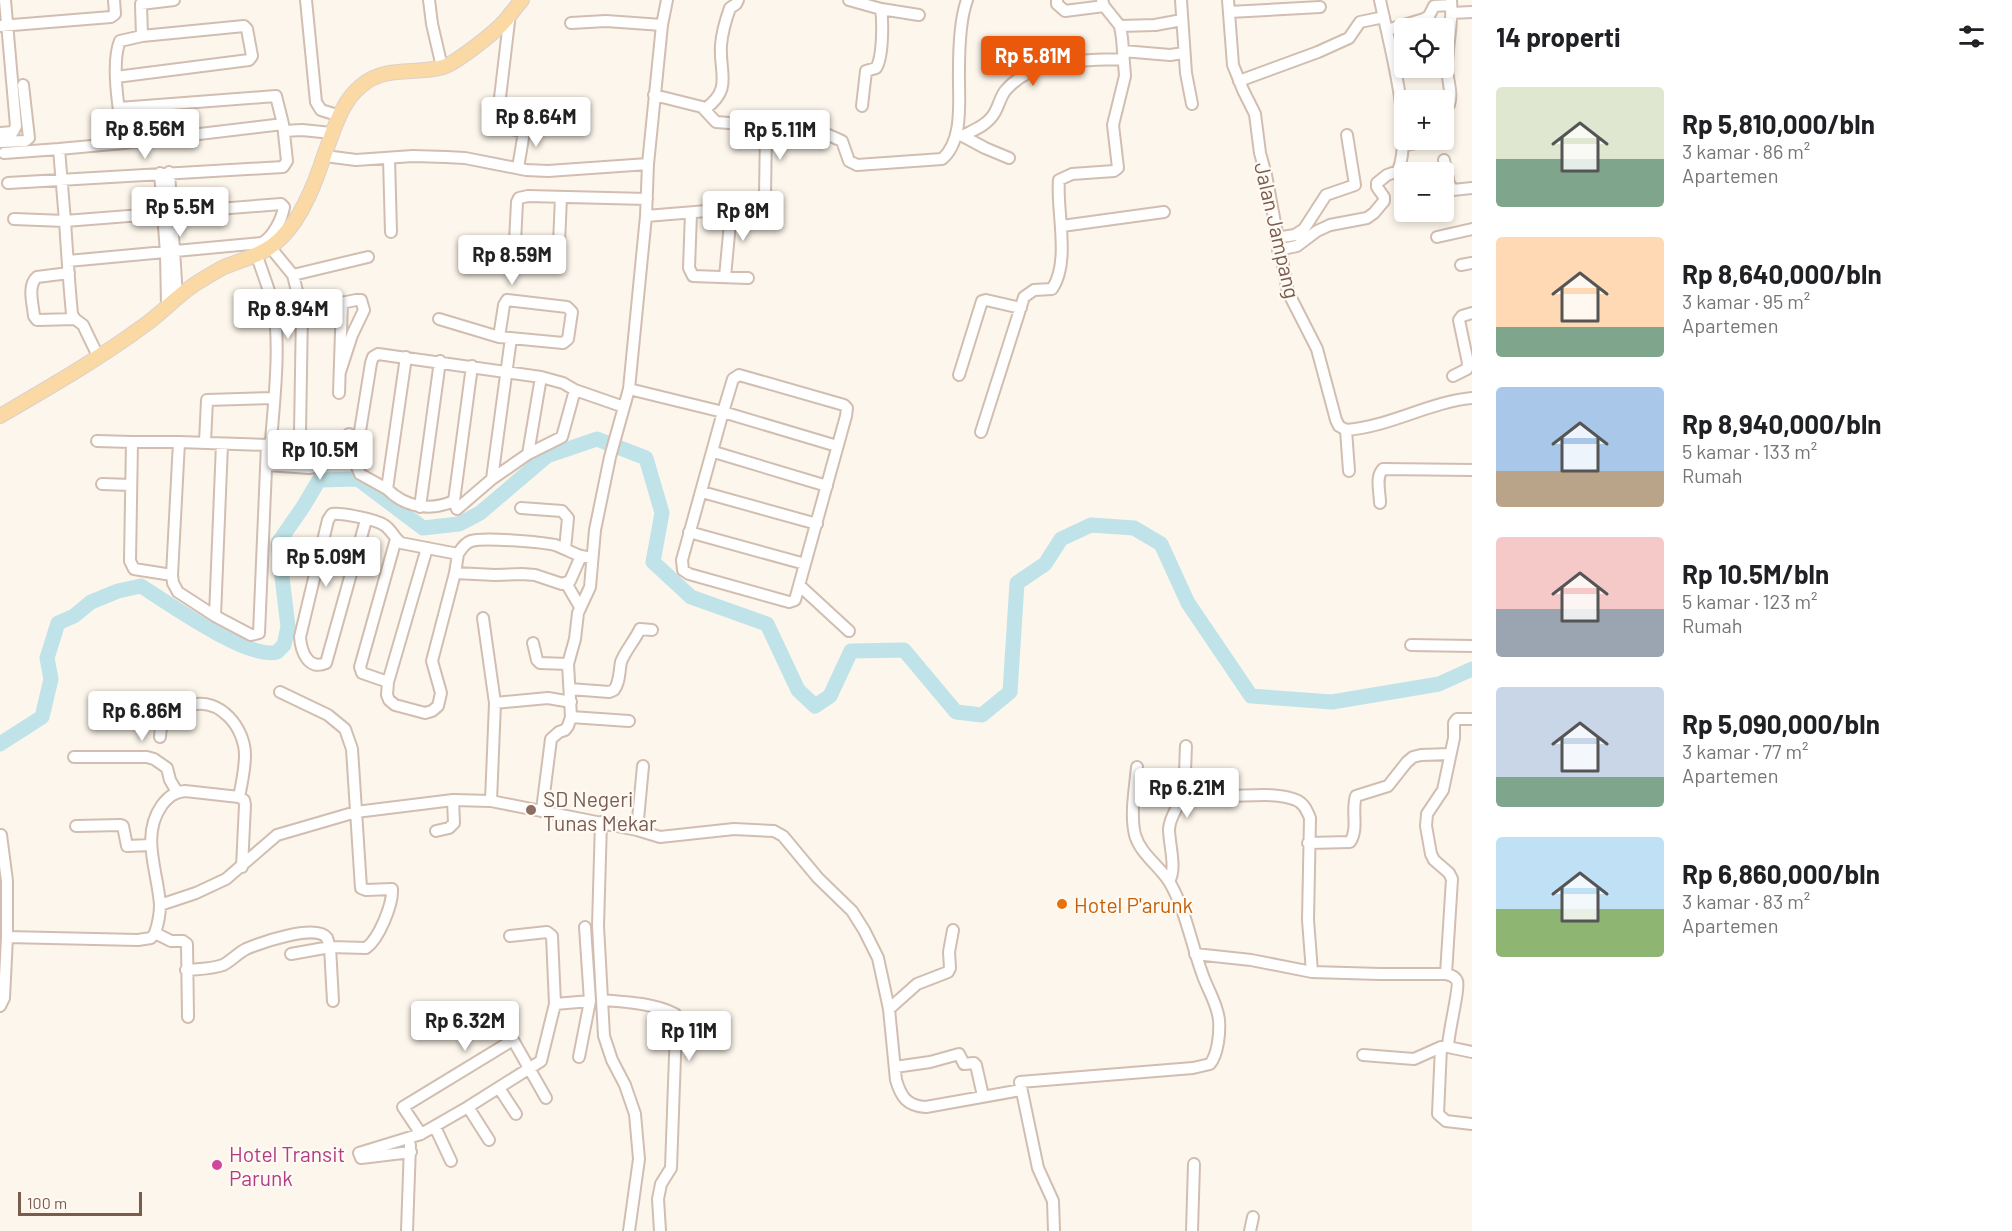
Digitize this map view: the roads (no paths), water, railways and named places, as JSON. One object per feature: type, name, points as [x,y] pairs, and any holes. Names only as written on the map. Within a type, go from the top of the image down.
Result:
[{"type":"main road","points":[[0,415],[145,326],[172,301],[222,268],[257,256],[270,247],[295,221],[325,156],[340,116],[351,96],[362,84],[380,74],[442,68],[452,63],[492,33],[522,0]]},
{"type":"street","points":[[0,133],[15,130],[5,64],[3,25],[5,0]]},
{"type":"street","points":[[3,25],[111,17],[115,14],[114,0]]},
{"type":"street","points":[[142,36],[141,4],[174,0]]},
{"type":"street","points":[[306,0],[316,102],[321,110],[340,116]]},
{"type":"street","points":[[429,0],[442,68]]},
{"type":"street","points":[[455,573],[535,575],[566,583],[586,557],[595,530],[610,457],[629,389],[646,216],[654,95],[667,0]]},
{"type":"street","points":[[705,109],[716,101],[722,91],[724,84],[721,42],[730,8],[738,0]]},
{"type":"street","points":[[849,0],[881,9],[919,15]]},
{"type":"street","points":[[654,95],[705,109],[716,122],[817,130],[832,135],[842,141],[849,161],[857,165],[942,159],[959,134],[959,60],[967,0]]},
{"type":"street","points":[[981,432],[1024,297],[1034,290],[1048,290],[1056,283],[1060,265],[1062,226],[1060,178],[1072,174],[1114,171],[1118,168],[1113,125],[1125,76],[1120,26],[1103,3],[1065,11],[1057,4],[1057,0]]},
{"type":"street","points":[[1181,0],[1184,53],[1192,104]]},
{"type":"street","name":"Jalan Jampang","points":[[1228,0],[1233,65],[1255,114],[1260,153],[1288,292],[1317,349],[1336,420],[1346,430]]},
{"type":"street","points":[[1380,0],[1399,90]]},
{"type":"street","points":[[1387,30],[1424,19],[1429,16],[1434,6],[1451,6],[1472,12]]},
{"type":"street","points":[[1450,90],[1447,63],[1451,6]]},
{"type":"street","points":[[1229,12],[1320,7]]},
{"type":"street","points":[[862,106],[866,71],[876,68],[880,61],[881,9]]},
{"type":"street","points":[[510,14],[497,123],[500,126],[524,132],[518,168]]},
{"type":"street","points":[[1239,81],[1318,52],[1349,38],[1360,22],[1384,17]]},
{"type":"street","points":[[1120,26],[1155,25],[1182,20]]},
{"type":"street","points":[[571,23],[606,21],[662,26]]},
{"type":"street","points":[[116,77],[249,60],[252,56],[247,29],[244,26],[142,36],[120,41],[116,77],[124,143]]},
{"type":"street","points":[[959,134],[988,121],[1007,89],[1029,72],[1047,65],[1123,55],[1184,53]]},
{"type":"street","points":[[2,148],[29,138],[23,85]]},
{"type":"street","points":[[8,183],[283,167],[287,161],[277,98],[274,96],[119,108]]},
{"type":"street","points":[[765,196],[766,126]]},
{"type":"street","points":[[2,148],[59,149],[283,128],[332,133]]},
{"type":"street","points":[[959,134],[1009,158]]},
{"type":"street","points":[[1276,238],[1295,235],[1304,229],[1326,195],[1355,185],[1347,135]]},
{"type":"street","points":[[59,149],[72,314],[83,325],[98,356]]},
{"type":"street","points":[[1278,250],[1297,246],[1317,231],[1330,225],[1367,218],[1374,213],[1384,201],[1377,183],[1387,175],[1398,171],[1401,150]]},
{"type":"street","points":[[325,156],[356,160],[413,156],[465,158],[548,171],[648,164]]},
{"type":"street","points":[[389,158],[391,232]]},
{"type":"street","points":[[1444,160],[1449,184],[1453,190],[1472,188]]},
{"type":"street","points":[[164,173],[171,252],[172,301]]},
{"type":"street","points":[[514,262],[519,198],[528,196],[647,199]]},
{"type":"street","points":[[558,267],[561,197]]},
{"type":"street","points":[[14,219],[65,221],[283,205],[282,215],[269,239],[262,243],[68,261]]},
{"type":"street","points":[[646,216],[716,211],[727,216],[730,219],[725,277]]},
{"type":"street","points":[[1062,226],[1164,212]]},
{"type":"street","points":[[691,213],[691,273],[695,277],[748,278]]},
{"type":"street","points":[[1437,237],[1472,229]]},
{"type":"street","points":[[270,247],[293,275],[302,311],[300,433]]},
{"type":"street","points":[[179,442],[173,583],[178,592],[215,616],[251,635],[259,633],[267,445],[271,441],[276,357],[273,305],[257,256]]},
{"type":"street","points":[[293,275],[368,257]]},
{"type":"street","points":[[69,273],[37,277],[33,280],[31,286],[34,316],[37,320],[43,321],[75,319]]},
{"type":"street","points":[[302,311],[361,300],[364,310],[352,335],[340,372]]},
{"type":"street","points":[[439,319],[499,337],[562,343],[566,342],[572,312],[570,309],[507,300],[504,305],[499,337]]},
{"type":"street","points":[[959,375],[982,301],[1021,308]]},
{"type":"street","points":[[339,393],[342,303]]},
{"type":"street","points":[[1453,376],[1467,369],[1468,363],[1459,320],[1462,316],[1472,313]]},
{"type":"street","points":[[492,479],[512,338]]},
{"type":"street","points":[[454,501],[441,507],[420,507],[402,500],[360,474],[355,462],[373,357],[378,354],[541,377],[564,383],[575,390],[624,407]]},
{"type":"street","points":[[387,489],[406,357]]},
{"type":"street","points":[[420,507],[440,361]]},
{"type":"street","points":[[472,366],[454,501],[455,507],[459,508],[492,479],[528,454],[562,437],[575,390]]},
{"type":"street","points":[[739,375],[844,405],[847,408],[846,416],[837,446],[795,600],[789,602],[685,572],[682,560],[733,378],[739,375]]},
{"type":"street","points":[[528,454],[541,377]]},
{"type":"street","points":[[629,389],[723,412],[837,446]]},
{"type":"street","points":[[205,442],[207,400],[274,398]]},
{"type":"street","points":[[1349,471],[1346,430],[1361,429],[1446,403],[1472,398]]},
{"type":"street","points":[[267,465],[309,468],[320,466],[349,434]]},
{"type":"street","points":[[97,441],[267,445]]},
{"type":"street","points":[[132,442],[130,561],[134,569],[172,575]]},
{"type":"street","points":[[215,616],[222,444]]},
{"type":"street","points":[[714,452],[827,486]]},
{"type":"street","points":[[1380,503],[1379,478],[1383,469],[1472,470]]},
{"type":"street","points":[[102,484],[131,485]]},
{"type":"street","points":[[702,492],[817,524]]},
{"type":"street","points":[[521,508],[562,511],[568,518],[565,549]]},
{"type":"street","points":[[366,520],[326,663],[319,665],[303,656],[300,637],[328,520],[332,514],[366,520],[386,526],[401,543],[458,554]]},
{"type":"street","points":[[689,532],[805,564]]},
{"type":"street","points":[[388,682],[362,673],[360,667],[396,539]]},
{"type":"street","points":[[427,548],[388,682],[387,695],[395,705],[425,713],[438,706],[441,693],[432,661],[458,554],[462,548],[471,541],[541,543],[586,557]]},
{"type":"street","points":[[542,810],[550,742],[554,736],[568,726],[571,717],[572,702],[568,664],[580,607],[590,587],[586,557]]},
{"type":"street","points":[[566,583],[580,607]]},
{"type":"street","points":[[799,585],[849,631]]},
{"type":"street","points":[[483,618],[495,703],[491,801]]},
{"type":"street","points":[[570,689],[609,692],[614,690],[622,658],[636,639],[640,629],[651,630]]},
{"type":"street","points":[[533,643],[537,660],[540,663],[568,664]]},
{"type":"street","points":[[1411,645],[1472,646]]},
{"type":"street","points":[[280,692],[328,715],[345,729],[352,749],[361,888],[366,890],[391,888],[393,890],[382,925],[368,947],[353,949],[330,947],[291,954]]},
{"type":"street","points":[[495,703],[548,698],[572,702]]},
{"type":"street","points":[[160,737],[161,726],[174,718],[184,707],[204,704],[219,708],[234,723],[244,744],[245,754],[239,797]]},
{"type":"street","points":[[571,717],[629,721]]},
{"type":"street","points":[[1446,974],[1452,879],[1431,854],[1426,826],[1427,814],[1443,790],[1454,738],[1454,723],[1457,719],[1472,719]]},
{"type":"street","points":[[1169,881],[1173,872],[1170,818],[1178,807],[1183,792],[1186,746]]},
{"type":"street","points":[[1308,843],[1350,843],[1353,839],[1354,803],[1357,795],[1388,786],[1413,757],[1450,754]]},
{"type":"street","points":[[74,757],[151,757],[167,768],[170,780],[177,792]]},
{"type":"street","points":[[637,830],[643,766]]},
{"type":"street","points":[[1054,1231],[1053,1201],[1038,1168],[1020,1082],[1193,1068],[1210,1064],[1215,1055],[1219,1021],[1215,1001],[1195,954],[1187,921],[1169,881],[1140,847],[1135,836],[1133,819],[1137,767]]},
{"type":"street","points":[[7,937],[138,940],[151,938],[158,923],[160,904],[151,845],[152,828],[157,813],[168,798],[177,792],[239,797],[243,800],[245,805],[242,867]]},
{"type":"street","points":[[1183,792],[1223,796],[1245,794],[1296,799],[1306,809],[1310,818],[1308,920],[1312,972]]},
{"type":"street","points":[[436,831],[449,828],[454,823],[453,800]]},
{"type":"street","points":[[160,904],[196,893],[226,879],[277,836],[356,812],[453,800],[491,801],[542,810],[660,837],[743,829],[774,831],[783,836],[818,878],[852,911],[878,958],[889,1009],[896,1080],[903,1098],[916,1107],[926,1107],[1021,1090]]},
{"type":"street","points":[[601,822],[598,927],[607,1047],[625,1085],[635,1114],[639,1158],[628,1231]]},
{"type":"street","points":[[76,826],[121,825],[127,846],[151,845]]},
{"type":"street","points":[[0,1006],[4,998],[7,937],[7,881],[1,835]]},
{"type":"street","points":[[579,1057],[590,1002],[585,927]]},
{"type":"street","points":[[889,1009],[917,984],[948,972],[953,930]]},
{"type":"street","points":[[155,933],[171,941],[185,942],[188,1017]]},
{"type":"street","points":[[186,970],[220,966],[246,950],[284,936],[314,933],[328,939],[333,1001]]},
{"type":"street","points":[[411,1152],[361,1158],[359,1153],[416,1136],[435,1127],[541,1060],[555,1004],[552,936],[550,933],[510,936]]},
{"type":"street","points":[[1195,954],[1251,960],[1312,972],[1446,974],[1456,978],[1458,986],[1444,1047],[1439,1117],[1459,1124],[1472,1124]]},
{"type":"street","points":[[602,1000],[631,1002],[675,1014],[671,1168],[661,1184],[658,1199],[660,1231]]},
{"type":"street","points":[[555,1004],[590,1002]]},
{"type":"street","points":[[406,1231],[411,1152],[416,1136],[403,1107],[513,1040],[546,1098]]},
{"type":"street","points":[[1363,1055],[1414,1059],[1444,1047],[1472,1052]]},
{"type":"street","points":[[895,1067],[930,1062],[959,1054],[964,1064],[974,1063],[976,1065],[983,1096]]},
{"type":"street","points":[[499,1088],[516,1114]]},
{"type":"street","points":[[468,1107],[489,1140]]},
{"type":"street","points":[[435,1127],[451,1161]]},
{"type":"street","points":[[1192,1231],[1194,1164]]},
{"type":"street","points":[[1250,1231],[1253,1217]]},
{"type":"waterway","points":[[0,744],[42,717],[51,679],[47,658],[58,623],[74,616],[91,602],[118,591],[141,586],[229,639],[248,648],[277,652],[284,645],[288,627],[278,543],[319,480],[358,479],[423,528],[459,524],[480,513],[547,456],[597,439],[646,458],[662,513],[653,562],[691,597],[767,624],[798,690],[815,706],[830,696],[851,651],[904,650],[956,712],[982,715],[1010,692],[1017,583],[1045,564],[1061,539],[1091,525],[1134,528],[1161,544],[1188,603],[1251,696],[1332,702],[1439,684],[1472,669]]},
{"type":"place","name":"SD Negeri Tunas Mekar","points":[[531,810]]},
{"type":"place","name":"Hotel P'arunk","points":[[1062,904]]},
{"type":"place","name":"Hotel Transit Parunk","points":[[217,1165]]}]
